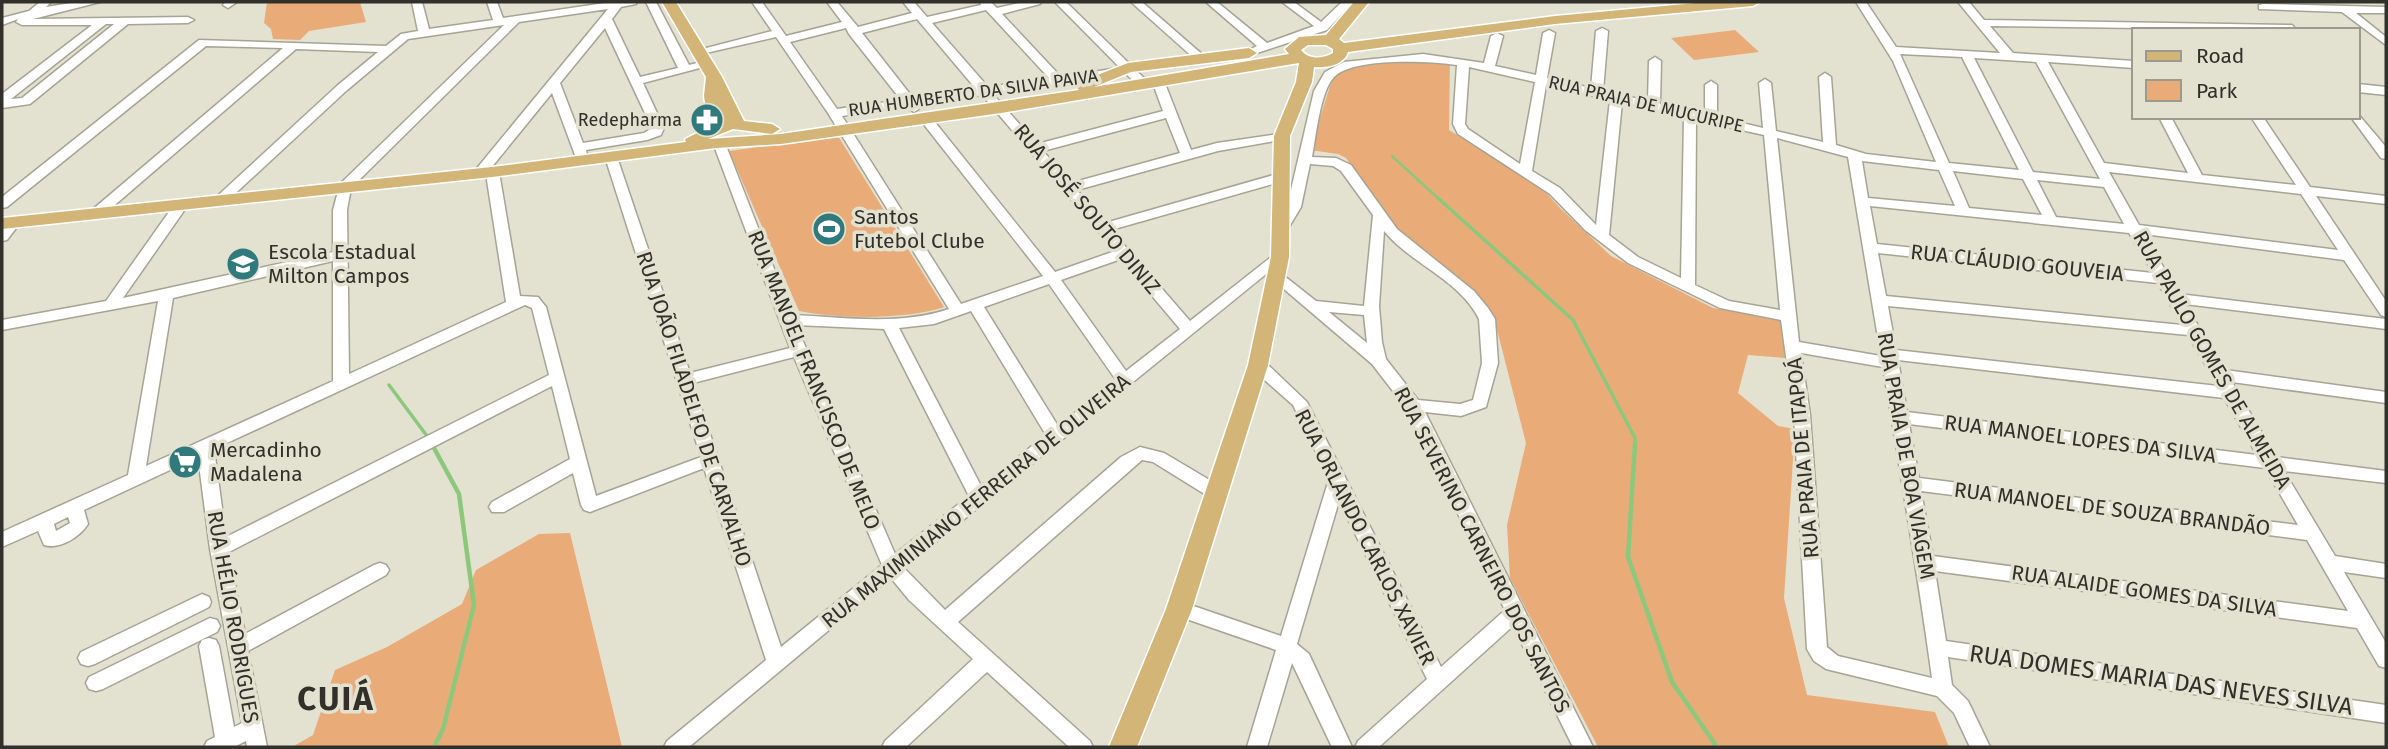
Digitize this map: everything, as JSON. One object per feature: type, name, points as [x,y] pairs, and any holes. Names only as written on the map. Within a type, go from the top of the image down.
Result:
[{"type":"main road","points":[[669,2],[727,95],[740,130]]},
{"type":"main road","points":[[1123,747],[1179,609],[1258,365],[1278,278],[1282,136],[1304,82],[1362,2]]},
{"type":"main road","points":[[5,228],[97,213],[486,172],[581,154],[611,157],[657,151],[740,130],[780,139],[1000,108],[1151,83],[1301,53],[1331,44],[1395,41],[1555,20],[1753,2]]},
{"type":"main road","points":[[1301,53],[1317,38],[1331,44]]},
{"type":"main road","name":"RUA HUMBERTO DA SILVA PAIVA","points":[[1056,99],[1128,68],[1258,50],[1301,53]]},
{"type":"main road","points":[[1301,53],[1304,82]]},
{"type":"main road","points":[[706,65],[718,121],[715,136]]},
{"type":"street","points":[[46,2],[22,22],[188,20]]},
{"type":"street","points":[[2,22],[95,2]]},
{"type":"street","points":[[417,2],[424,32]]},
{"type":"street","points":[[492,2],[499,22]]},
{"type":"street","points":[[220,200],[387,49],[405,36],[516,19],[573,6],[632,2]]},
{"type":"street","points":[[650,2],[685,70]]},
{"type":"street","points":[[757,2],[834,113],[837,131],[958,311]]},
{"type":"street","points":[[832,2],[908,102],[1052,278],[1125,381]]},
{"type":"street","name":"RUA JOSÉ SOUTO DINIZ","points":[[908,2],[1189,329]]},
{"type":"street","points":[[638,81],[706,65],[780,36],[1036,2]]},
{"type":"street","points":[[1060,2],[1128,68],[1151,83],[1169,113],[1187,156]]},
{"type":"street","points":[[1136,2],[1200,58]]},
{"type":"street","points":[[1211,2],[1258,50],[1331,44]]},
{"type":"street","points":[[1287,2],[1331,44]]},
{"type":"street","points":[[1331,44],[1348,2]]},
{"type":"street","points":[[1861,2],[1893,50],[1964,212]]},
{"type":"street","points":[[1963,2],[2010,57]]},
{"type":"street","points":[[514,303],[486,172],[554,82],[618,4]]},
{"type":"street","points":[[2260,4],[2289,28]]},
{"type":"street","points":[[2260,4],[2386,10]]},
{"type":"street","points":[[990,7],[1057,80]]},
{"type":"street","points":[[2345,9],[2386,42]]},
{"type":"street","points":[[341,383],[340,210],[345,187],[516,19]]},
{"type":"street","points":[[554,82],[581,154],[657,132],[655,120],[638,81],[606,19]]},
{"type":"street","points":[[2,102],[102,22]]},
{"type":"street","points":[[2,102],[26,101],[124,22]]},
{"type":"street","points":[[1981,23],[2289,28]]},
{"type":"street","points":[[666,33],[684,29]]},
{"type":"street","points":[[1597,93],[1602,31]]},
{"type":"street","points":[[1525,172],[1549,33]]},
{"type":"street","points":[[1489,68],[1497,36]]},
{"type":"street","points":[[2,204],[196,45],[210,41],[387,49]]},
{"type":"street","points":[[1395,41],[1408,58]]},
{"type":"street","points":[[97,213],[294,45]]},
{"type":"street","points":[[1893,50],[2132,64]]},
{"type":"street","points":[[1966,54],[2051,220]]},
{"type":"street","name":"RUA PRAIA DE MUCURIPE","points":[[1281,229],[1294,207],[1320,91],[1329,75],[1354,63],[1408,58],[1463,62],[1654,105],[1875,160],[2111,184]]},
{"type":"street","name":"RUA PAULO GOMES DE ALMEIDA","points":[[2040,59],[2134,229],[2386,660]]},
{"type":"street","points":[[1654,105],[1655,61]]},
{"type":"street","points":[[1463,62],[1459,124],[1462,131],[1492,154],[1555,191],[1602,237],[1633,260],[1725,305],[1788,316]]},
{"type":"street","name":"RUA HUMBERTO DA SILVA PAIVA","points":[[834,113],[1112,73]]},
{"type":"street","points":[[1825,77],[1830,147]]},
{"type":"street","name":"RUA PRAIA DE ITAPOÁ","points":[[1765,83],[1788,316],[1802,415],[1817,649],[1833,663],[1943,688]]},
{"type":"street","points":[[1711,85],[1712,119]]},
{"type":"street","points":[[2360,88],[2386,91]]},
{"type":"street","points":[[1602,237],[1616,97]]},
{"type":"street","points":[[1035,149],[1169,113]]},
{"type":"street","points":[[1688,289],[1690,114]]},
{"type":"street","points":[[2166,119],[2198,179]]},
{"type":"street","points":[[2258,119],[2386,312]]},
{"type":"street","points":[[2359,119],[2386,155]]},
{"type":"street","name":"RUA MANOEL FRANCISCO DE MELO","points":[[715,136],[786,320],[892,567],[916,595],[1083,747]]},
{"type":"street","points":[[1069,188],[1187,156],[1282,136]]},
{"type":"street","name":"RUA PRAIA DE BOA VIAGEM","points":[[1854,155],[1943,688],[1961,707],[1980,747]]},
{"type":"street","name":"RUA JOÃO FILADELFO DE CARVALHO","points":[[611,157],[776,661]]},
{"type":"street","points":[[1303,160],[1336,162],[1346,168],[1379,216],[1407,245],[1469,294],[1487,319],[1490,363],[1480,403],[1461,410],[1413,405]]},
{"type":"street","points":[[2102,167],[2386,200]]},
{"type":"street","points":[[1103,228],[1282,177]]},
{"type":"street","points":[[1862,201],[2134,229],[2349,256]]},
{"type":"street","points":[[111,306],[181,205]]},
{"type":"street","points":[[1378,360],[1373,340],[1371,311],[1379,216]]},
{"type":"street","name":"RUA CLÁUDIO GOUVEIA","points":[[1870,248],[2165,279]]},
{"type":"street","points":[[786,320],[889,324],[934,319],[1124,253]]},
{"type":"street","points":[[2,325],[166,295],[341,255]]},
{"type":"street","name":"RUA MAXIMINIANO FERREIRA DE OLIVEIRA","points":[[674,747],[892,567],[1280,257]]},
{"type":"street","name":"RUA SEVERINO CARNEIRO DOS SANTOS","points":[[1278,278],[1378,360],[1413,405],[1583,747]]},
{"type":"street","points":[[136,478],[166,295]]},
{"type":"street","points":[[2176,298],[2386,324]]},
{"type":"street","points":[[2,540],[44,521],[50,540],[72,532],[79,524],[74,507],[527,299],[537,303],[590,505],[709,460]]},
{"type":"street","points":[[1879,300],[2194,331]]},
{"type":"street","points":[[975,305],[1056,437]]},
{"type":"street","points":[[1314,306],[1371,311]]},
{"type":"street","points":[[889,324],[979,498]]},
{"type":"street","points":[[1793,346],[2231,393]]},
{"type":"street","points":[[684,380],[799,351]]},
{"type":"street","name":"RUA ORLANDO CARLOS XAVIER","points":[[1258,365],[1298,402],[1438,682]]},
{"type":"street","points":[[2220,375],[2386,397]]},
{"type":"street","points":[[219,549],[555,378]]},
{"type":"street","name":"RUA MANOEL LOPES DA SILVA","points":[[1899,417],[2386,477]]},
{"type":"street","name":"RUA HÉLIO RODRIGUES","points":[[205,446],[219,549],[255,737]]},
{"type":"street","points":[[945,622],[1127,461],[1140,453],[1158,457],[1217,493]]},
{"type":"street","points":[[498,507],[579,462]]},
{"type":"street","points":[[1257,747],[1337,479]]},
{"type":"street","name":"RUA MANOEL DE SOUZA BRANDÃO","points":[[1910,483],[2313,534]]},
{"type":"street","name":"RUA ALAIDE GOMES DA SILVA","points":[[1924,562],[2362,621]]},
{"type":"street","points":[[2329,562],[2386,571]]},
{"type":"street","points":[[237,648],[380,570]]},
{"type":"street","points":[[88,658],[202,602]]},
{"type":"street","points":[[1179,609],[1287,646],[1302,660],[1342,747]]},
{"type":"street","points":[[1365,747],[1515,613]]},
{"type":"street","points":[[96,683],[209,636],[220,744],[255,737]]},
{"type":"street","name":"RUA DOMES MARIA DAS NEVES SILVA","points":[[1935,647],[2386,714]]},
{"type":"street","points":[[892,747],[987,659]]},
{"type":"green space","points":[[267,2],[360,2],[366,22],[309,31],[300,40],[273,39],[271,29],[264,23]]},
{"type":"green space","points":[[1735,30],[1759,52],[1694,60],[1671,38]]},
{"type":"green space","points":[[1450,60],[1449,130],[1540,186],[1611,256],[1713,308],[1781,321],[1785,358],[1748,355],[1738,393],[1778,426],[1795,429],[1784,598],[1807,695],[1935,712],[1949,747],[1598,747],[1510,578],[1507,525],[1526,443],[1495,322],[1397,230],[1346,158],[1338,154],[1310,150],[1336,67],[1351,62]]},
{"type":"green space","name":"Santos Futebol Clube","points":[[838,136],[944,307],[911,314],[872,317],[833,316],[799,311],[729,151]]},
{"type":"green space","points":[[570,533],[622,747],[292,747],[313,735],[335,670],[387,647],[462,604],[476,570],[539,534]]},
{"type":"waterway","points":[[1392,156],[1440,200]]},
{"type":"waterway","points":[[1438,198],[1573,320],[1635,438],[1635,444]]},
{"type":"waterway","points":[[389,385],[427,436]]},
{"type":"waterway","points":[[1635,444],[1628,557],[1672,682],[1717,747]]},
{"type":"waterway","points":[[434,448],[459,494],[474,605],[443,729],[434,747]]},
{"type":"place","name":"Redepharma","points":[[707,120]]},
{"type":"place","name":"Santos Futebol Clube","points":[[829,229]]},
{"type":"place","name":"Escola Estadual Milton Campos","points":[[243,264]]},
{"type":"place","name":"Mercadinho Madalena","points":[[185,462]]},
{"type":"district","name":"CUIÁ","points":[[336,698]]}]
